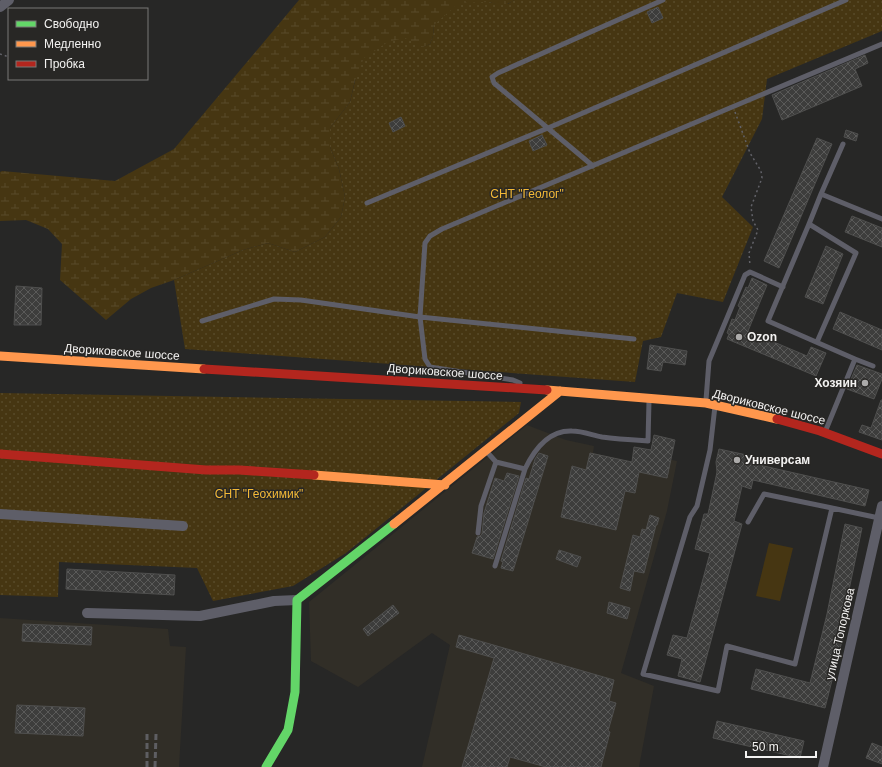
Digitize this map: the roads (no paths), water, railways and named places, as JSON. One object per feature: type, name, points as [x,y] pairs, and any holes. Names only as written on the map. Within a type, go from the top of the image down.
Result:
[{"type":"street","points":[[0,6],[9,0]]},
{"type":"street","name":"Двориковское шоссе","points":[[0,356],[536,389],[716,405],[798,424],[824,432],[882,454]]},
{"type":"street","points":[[86,613],[200,616],[274,601],[297,600],[445,485],[560,391]]},
{"type":"street","points":[[0,454],[206,470],[239,470],[445,485]]},
{"type":"street","name":"улица Топоркова","points":[[823,767],[882,506]]},
{"type":"street","points":[[0,514],[183,526]]},
{"type":"street","points":[[266,767],[288,730],[295,692],[297,600]]},
{"type":"lane","points":[[593,166],[494,83],[492,77],[663,0]]},
{"type":"lane","points":[[367,203],[548,128],[846,0]]},
{"type":"lane","points":[[536,389],[513,380],[430,367],[425,359],[420,317],[425,243],[430,236],[442,229],[882,44]]},
{"type":"lane","points":[[843,144],[768,321],[873,366]]},
{"type":"lane","points":[[821,194],[882,219]]},
{"type":"lane","points":[[809,224],[856,253],[817,342]]},
{"type":"lane","points":[[706,404],[709,361],[744,275],[750,272],[782,287]]},
{"type":"lane","points":[[202,321],[274,298],[301,300],[420,317],[634,339]]},
{"type":"lane","points":[[824,432],[854,359]]},
{"type":"lane","points":[[495,566],[525,469],[531,456],[539,447],[555,434],[562,431],[572,431],[603,437],[648,441],[649,398]]},
{"type":"lane","points":[[716,405],[710,450],[696,506],[690,517],[643,674],[718,691],[727,646],[795,664],[832,508]]},
{"type":"lane","points":[[486,452],[496,462],[525,469]]},
{"type":"lane","points":[[478,533],[480,506],[496,462]]},
{"type":"lane","points":[[748,522],[764,494],[879,518]]},
{"type":"railway","points":[[147,734],[147,767]]},
{"type":"railway","points":[[155,767],[156,734]]},
{"type":"place","name":"Ozon","points":[[739,337]]},
{"type":"place","name":"Хозяин","points":[[865,383]]},
{"type":"place","name":"Универсам","points":[[737,460]]},
{"type":"park label","name":"СНТ \"Геолог\"","points":[[527,194]]},
{"type":"park label","name":"СНТ \"Геохимик\"","points":[[259,494]]}]
